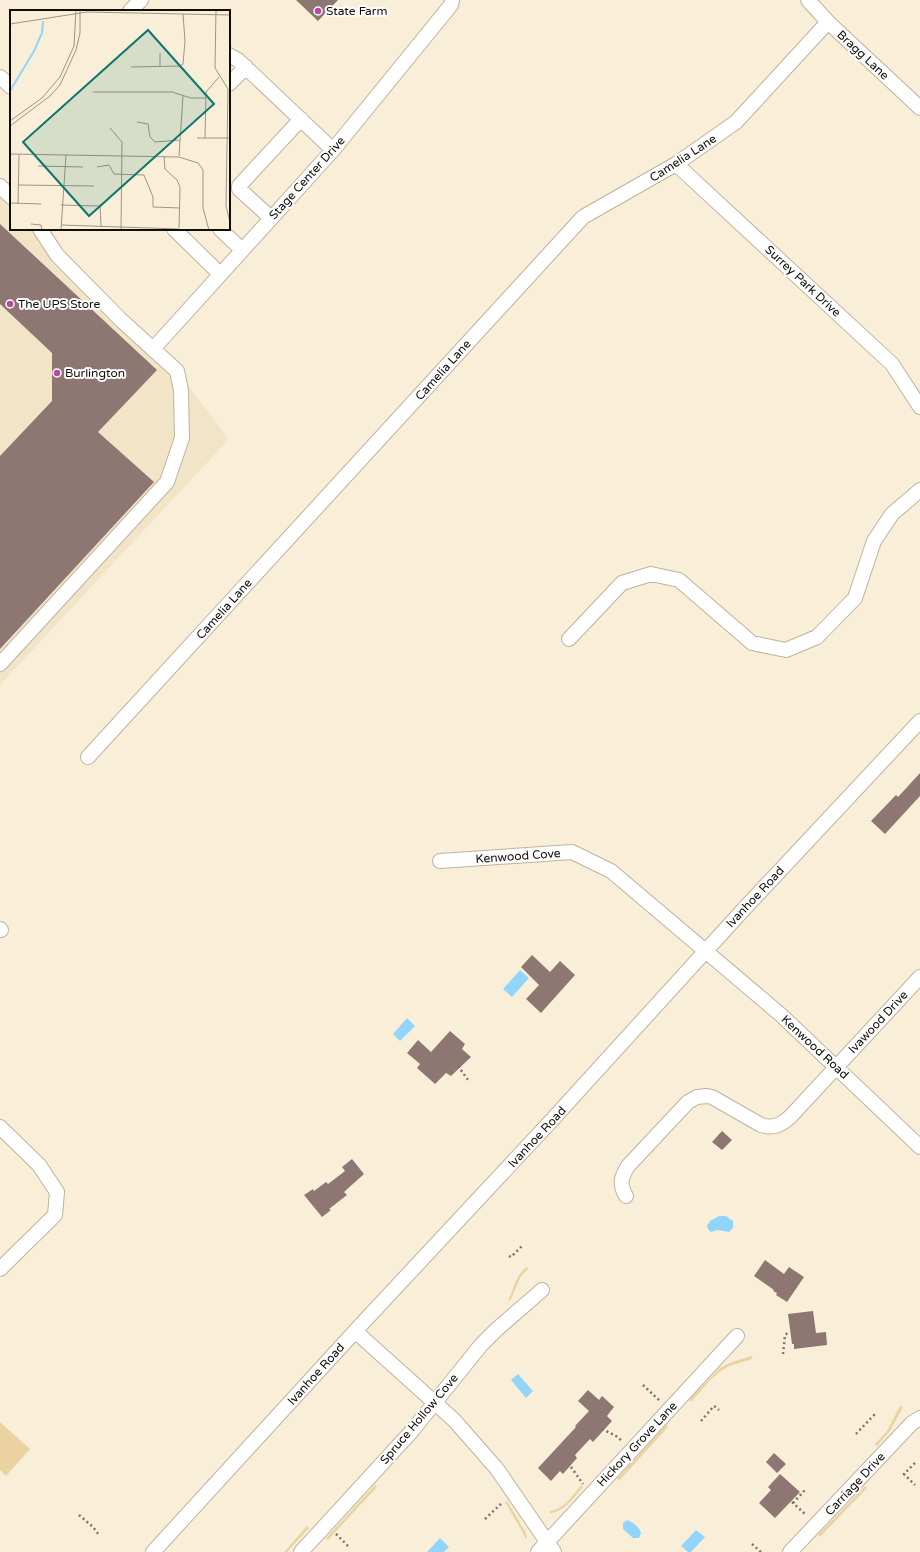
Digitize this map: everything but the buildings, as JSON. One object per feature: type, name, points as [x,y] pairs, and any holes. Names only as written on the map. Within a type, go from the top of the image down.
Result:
[{"type":"street","points":[[131,10],[141,0]]},
{"type":"street","name":"Stage Center Drive","points":[[153,349],[333,150],[451,5],[452,0]]},
{"type":"street","name":"Bragg Lane","points":[[808,0],[828,22],[920,108]]},
{"type":"street","name":"Camelia Lane","points":[[88,757],[583,217],[676,164],[736,122],[828,22]]},
{"type":"street","points":[[230,81],[238,60],[333,150]]},
{"type":"street","points":[[0,77],[10,86]]},
{"type":"street","points":[[271,218],[239,190],[239,186],[301,119]]},
{"type":"street","name":"Surrey Park Drive","points":[[676,164],[892,364],[920,407]]},
{"type":"street","points":[[0,186],[10,196]]},
{"type":"street","points":[[0,664],[167,482],[182,438],[181,390],[177,371],[121,320],[57,255],[41,230]]},
{"type":"street","points":[[175,230],[220,274]]},
{"type":"street","points":[[221,230],[242,250]]},
{"type":"street","points":[[569,639],[622,583],[651,574],[678,580],[752,643],[786,650],[817,637],[855,598],[874,541],[892,514],[920,490]]},
{"type":"street","name":"Ivanhoe Road","points":[[153,1552],[355,1331],[920,721]]},
{"type":"street","name":"Kenwood Cove","points":[[440,861],[572,852],[611,871],[706,951]]},
{"type":"street","name":"Kenwood Road","points":[[706,951],[781,1015],[920,1147]]},
{"type":"street","name":"Ivawood Drive","points":[[626,1196],[622,1188],[621,1181],[628,1166],[678,1111],[693,1098],[702,1096],[712,1097],[766,1127],[780,1125],[790,1117],[920,977]]},
{"type":"street","points":[[0,1127],[39,1165],[57,1192],[55,1215],[0,1268]]},
{"type":"street","name":"Spruce Hollow Cove","points":[[301,1552],[411,1432],[481,1345],[500,1326],[542,1290]]},
{"type":"street","points":[[355,1331],[454,1420],[497,1469],[546,1549]]},
{"type":"street","name":"Hickory Grove Lane","points":[[546,1549],[737,1336]]},
{"type":"street","name":"Carriage Drive","points":[[790,1552],[912,1423],[920,1418]]},
{"type":"path","points":[[458,1066],[468,1080]]},
{"type":"path","points":[[509,1256],[511,1258],[523,1245]]},
{"type":"path","points":[[783,1354],[785,1335],[789,1332]]},
{"type":"path","points":[[643,1385],[662,1402]]},
{"type":"path","points":[[701,1421],[714,1406],[719,1410]]},
{"type":"path","points":[[856,1434],[874,1415],[871,1413]]},
{"type":"path","points":[[602,1429],[616,1436],[624,1443]]},
{"type":"path","points":[[915,1463],[904,1474],[915,1485]]},
{"type":"path","points":[[571,1467],[585,1485]]},
{"type":"path","points":[[805,1490],[792,1502],[805,1514]]},
{"type":"path","points":[[485,1519],[507,1499]]},
{"type":"path","points":[[79,1515],[93,1527],[99,1535]]},
{"type":"path","points":[[336,1534],[350,1548]]},
{"type":"path","points":[[752,1544],[761,1552]]},
{"type":"shaded area","points":[[0,186],[10,196],[10,230],[41,230],[177,371],[229,439],[0,685]]},
{"type":"shaded area","points":[[527,1267],[528,1269],[521,1276],[510,1301],[508,1300],[520,1274]]},
{"type":"shaded area","points":[[751,1356],[753,1358],[729,1366],[721,1371],[691,1402],[689,1400],[720,1368],[729,1363]]},
{"type":"shaded area","points":[[900,1406],[903,1407],[890,1431],[877,1446],[875,1444],[887,1431]]},
{"type":"shaded area","points":[[0,1422],[30,1449],[6,1476],[0,1470]]},
{"type":"shaded area","points":[[666,1425],[668,1427],[619,1481],[617,1479]]},
{"type":"shaded area","points":[[375,1485],[377,1487],[328,1540],[326,1538]]},
{"type":"shaded area","points":[[581,1485],[583,1487],[565,1507],[550,1513],[550,1511],[563,1505]]},
{"type":"shaded area","points":[[865,1486],[867,1488],[820,1537],[818,1535]]},
{"type":"shaded area","points":[[507,1501],[525,1531],[527,1539],[525,1538],[505,1502]]},
{"type":"shaded area","points":[[307,1526],[309,1528],[287,1552],[284,1552]]},
{"type":"water","points":[[520,970],[529,978],[512,997],[503,989]]},
{"type":"water","points":[[407,1018],[415,1026],[400,1041],[393,1034]]},
{"type":"water","points":[[719,1216],[726,1216],[733,1221],[733,1228],[729,1232],[718,1230],[711,1232],[708,1229],[707,1226],[710,1221]]},
{"type":"water","points":[[518,1374],[533,1391],[526,1398],[511,1380]]},
{"type":"water","points":[[627,1520],[639,1529],[641,1533],[639,1538],[633,1538],[623,1529],[623,1523]]},
{"type":"water","points":[[696,1530],[705,1537],[691,1552],[688,1552],[681,1546]]},
{"type":"water","points":[[440,1538],[449,1547],[444,1552],[427,1552]]},
{"type":"place","name":"State Farm","points":[[318,11]]},
{"type":"place","name":"The UPS Store","points":[[10,304]]},
{"type":"place","name":"Burlington","points":[[57,373]]}]
